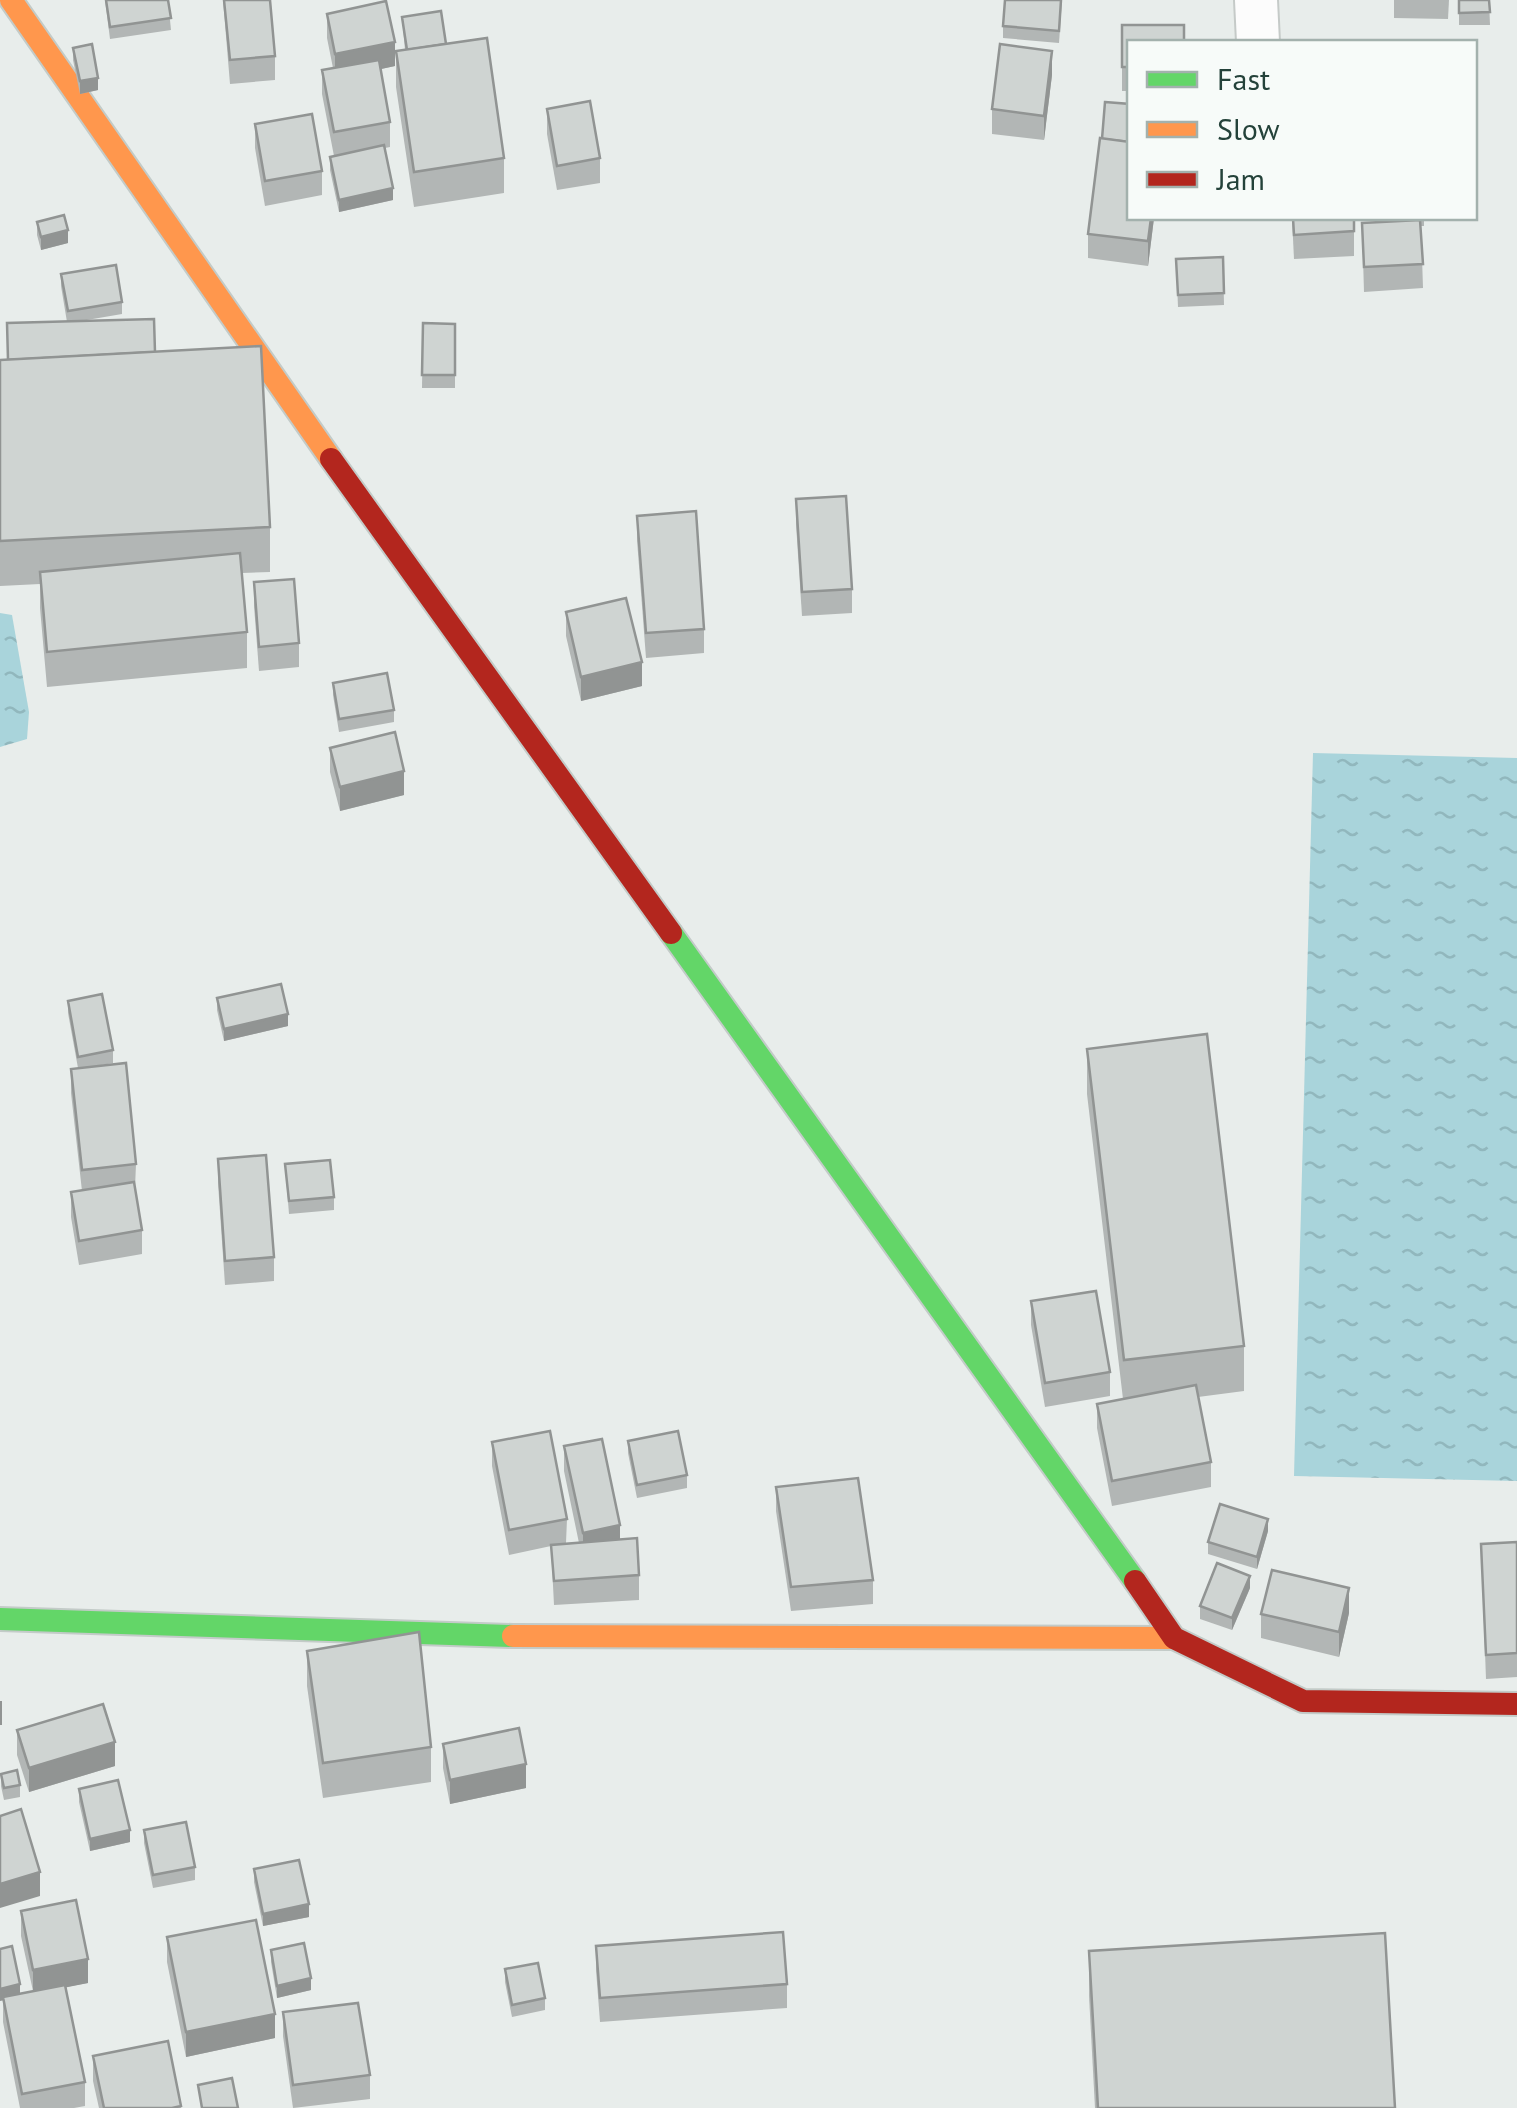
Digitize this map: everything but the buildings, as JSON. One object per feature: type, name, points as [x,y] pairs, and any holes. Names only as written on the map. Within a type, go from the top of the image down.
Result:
[{"type":"main road","points":[[11,0],[394,551],[1082,1502],[1174,1638]]},
{"type":"main road","points":[[0,1618],[592,1638],[1174,1638],[1302,1701],[1517,1704]]},
{"type":"street","points":[[1256,0],[1258,40]]},
{"type":"water","points":[[0,613],[12,615],[29,712],[27,739],[0,747]]},
{"type":"water","points":[[1313,753],[1517,758],[1517,1481],[1294,1476]]},
{"type":"traffic: fast","points":[[671,933],[1135,1581]]},
{"type":"traffic: fast","points":[[0,1619],[513,1636]]},
{"type":"traffic: slow","points":[[11,0],[331,459]]},
{"type":"traffic: slow","points":[[513,1636],[1174,1638]]},
{"type":"traffic: jam","points":[[331,459],[671,933]]},
{"type":"traffic: jam","points":[[1135,1581],[1174,1638],[1303,1701],[1517,1704]]}]
